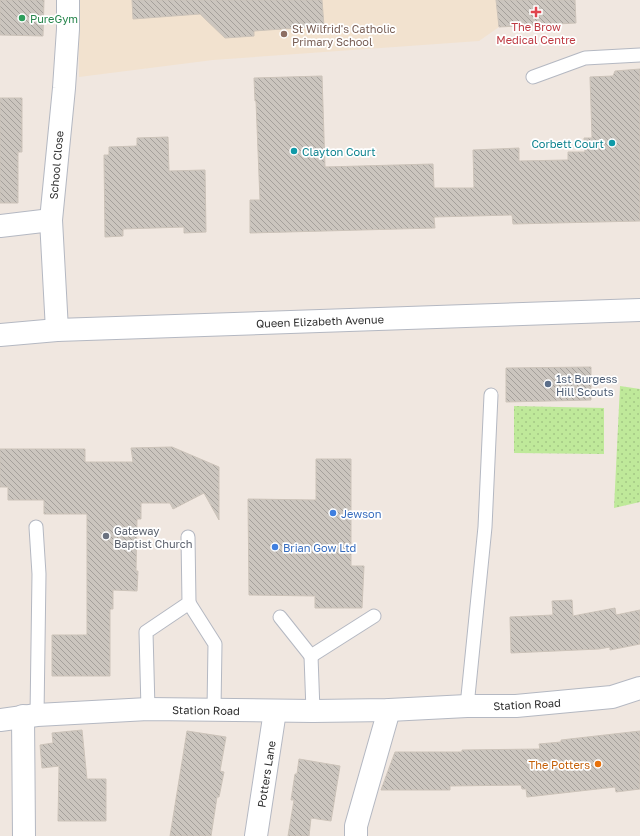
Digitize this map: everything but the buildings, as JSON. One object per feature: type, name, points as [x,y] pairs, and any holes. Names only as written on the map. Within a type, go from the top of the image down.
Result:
[{"type":"street","name":"School Close","points":[[57,330],[51,220],[65,73],[68,30],[68,0]]},
{"type":"street","points":[[0,226],[51,220]]},
{"type":"street","name":"Queen Elizabeth Avenue","points":[[0,335],[57,330],[640,310]]},
{"type":"street","name":"Station Road","points":[[0,720],[30,716],[148,709],[313,711],[389,710],[467,706],[516,706],[612,697],[640,688]]},
{"type":"street","points":[[356,836],[356,826],[389,710]]},
{"type":"street","name":"Potters Lane","points":[[256,836],[275,711]]},
{"type":"street","points":[[24,836],[30,716]]},
{"type":"lane","points":[[533,77],[585,58],[640,55]]},
{"type":"lane","points":[[467,706],[485,527],[491,395]]},
{"type":"lane","points":[[30,716],[39,574],[36,527]]},
{"type":"lane","points":[[188,537],[190,603],[215,644],[214,709]]},
{"type":"lane","points":[[148,709],[146,632],[190,603]]},
{"type":"lane","points":[[311,656],[374,616]]},
{"type":"lane","points":[[280,617],[311,656],[313,711]]},
{"type":"shaded area","name":"St Wilfrid's Catholic Primary School","points":[[78,0],[496,0],[499,27],[479,41],[213,60],[79,77]]},
{"type":"green space","points":[[620,386],[640,389],[640,502],[614,508]]},
{"type":"green space","points":[[514,406],[604,408],[604,454],[514,453]]},
{"type":"place","name":"The Brow Medical Centre","points":[[536,12]]},
{"type":"place","name":"PureGym","points":[[22,18]]},
{"type":"place","name":"St Wilfrid's Catholic Primary School","points":[[284,34]]},
{"type":"place","name":"Corbett Court","points":[[612,143]]},
{"type":"place","name":"Clayton Court","points":[[294,151]]},
{"type":"place","name":"1st Burgess Hill Scouts","points":[[548,384]]},
{"type":"place","name":"Jewson","points":[[333,513]]},
{"type":"place","name":"Gateway Baptist Church","points":[[106,536]]},
{"type":"place","name":"Brian Gow Ltd","points":[[275,547]]},
{"type":"place","name":"The Potters","points":[[598,764]]}]
